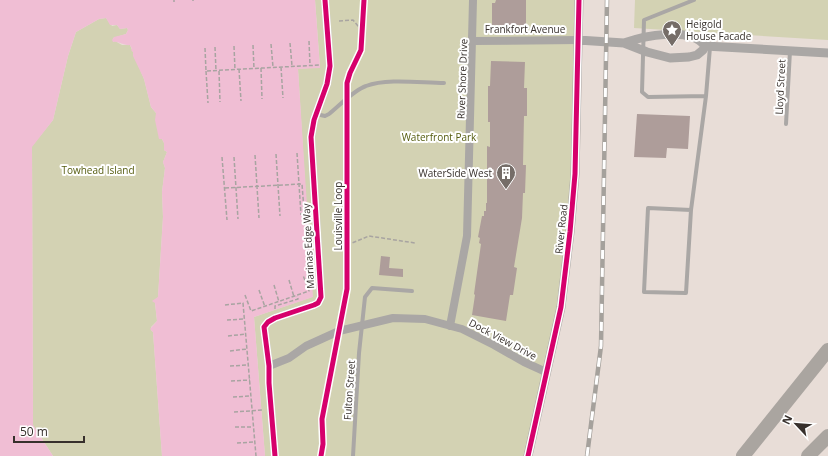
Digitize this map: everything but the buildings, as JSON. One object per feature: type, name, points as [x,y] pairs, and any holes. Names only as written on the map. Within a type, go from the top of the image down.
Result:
[{"type":"highway","points":[[743,456],[828,350]]},
{"type":"highway","points":[[808,456],[828,436]]},
{"type":"street","name":"Marinas Edge Way","points":[[275,456],[269,366],[264,327],[268,322],[275,318],[314,305],[318,302],[320,297],[311,136],[316,114],[327,84],[330,66],[325,0]]},
{"type":"street","name":"River Shore Drive","points":[[450,326],[467,236],[473,0]]},
{"type":"street","name":"River Road","points":[[528,456],[561,307],[570,232],[575,174],[579,0]]},
{"type":"street","name":"Frankfort Avenue","points":[[624,43],[644,37],[678,35],[697,38],[707,46],[828,53]]},
{"type":"street","name":"Frankfort Avenue","points":[[473,41],[578,40],[624,43],[644,51],[670,58],[697,55],[707,46]]},
{"type":"street","name":"Dock View Drive","points":[[269,366],[289,358],[306,346],[339,331],[362,324],[393,318],[424,319],[462,328],[524,362],[546,372]]},
{"type":"lane","points":[[694,0],[644,20],[642,92],[648,97],[706,96]]},
{"type":"lane","points":[[691,210],[648,208],[644,292],[686,293],[691,210],[706,96],[707,46]]},
{"type":"lane","name":"Lloyd Street","points":[[786,124],[790,51]]},
{"type":"lane","points":[[316,114],[325,116],[329,114],[366,86],[388,82],[444,83]]},
{"type":"lane","name":"Fulton Street","points":[[353,456],[359,352],[365,297],[372,288],[412,291]]},
{"type":"path","points":[[339,21],[354,20],[363,30]]},
{"type":"path","points":[[363,21],[363,30]]},
{"type":"path","points":[[290,42],[292,66]]},
{"type":"path","points":[[309,42],[310,65]]},
{"type":"path","points":[[271,44],[272,67]]},
{"type":"path","points":[[252,45],[254,68]]},
{"type":"path","points":[[234,46],[235,70]]},
{"type":"path","points":[[215,47],[220,102]]},
{"type":"path","points":[[205,48],[208,103]]},
{"type":"path","points":[[206,71],[322,65]]},
{"type":"path","points":[[281,67],[283,98]]},
{"type":"path","points":[[260,68],[262,99]]},
{"type":"path","points":[[240,69],[241,101]]},
{"type":"path","points":[[297,153],[301,215]]},
{"type":"path","points":[[276,154],[280,216]]},
{"type":"path","points":[[255,155],[259,218]]},
{"type":"path","points":[[222,157],[227,220]]},
{"type":"path","points":[[234,157],[238,219]]},
{"type":"path","points":[[225,188],[302,184],[304,210],[309,210]]},
{"type":"path","points":[[347,247],[368,236],[415,243]]},
{"type":"path","points":[[245,295],[251,311],[309,292],[303,275]]},
{"type":"path","points":[[288,280],[294,297]]},
{"type":"path","points":[[274,285],[279,302]]},
{"type":"path","points":[[259,290],[265,307]]},
{"type":"path","points":[[276,312],[275,306],[298,299],[297,296]]},
{"type":"path","points":[[225,305],[243,303],[256,456]]},
{"type":"path","points":[[227,320],[244,318]]},
{"type":"path","points":[[228,336],[246,334]]},
{"type":"path","points":[[230,350],[247,349]]},
{"type":"path","points":[[230,366],[248,365]]},
{"type":"path","points":[[231,382],[250,380]]},
{"type":"path","points":[[232,397],[251,396]]},
{"type":"path","points":[[234,412],[263,410]]},
{"type":"path","points":[[235,428],[253,426]]},
{"type":"path","points":[[237,443],[255,442]]},
{"type":"green space","name":"Waterfront Park","points":[[315,0],[577,0],[575,174],[561,307],[528,456],[265,456],[254,317],[312,297],[298,69],[320,67]]},
{"type":"green space","points":[[635,0],[828,0],[828,40],[634,28]]},
{"type":"green space","name":"Towhead Island","points":[[106,18],[112,26],[117,25],[120,29],[127,28],[128,30],[126,34],[113,38],[113,42],[115,41],[122,45],[130,45],[144,79],[151,107],[156,113],[164,143],[164,150],[167,152],[163,162],[165,168],[162,192],[163,217],[158,297],[155,303],[157,321],[151,327],[153,332],[162,456],[53,456],[33,425],[32,146],[53,120],[68,56],[76,32],[99,19]]},
{"type":"shaded area","points":[[0,0],[315,0],[320,68],[298,69],[313,297],[254,317],[265,456],[162,456],[153,332],[150,329],[157,321],[155,303],[152,301],[158,297],[163,217],[162,192],[165,168],[163,162],[167,152],[164,150],[164,143],[162,139],[159,139],[155,120],[156,113],[151,107],[144,79],[133,56],[132,49],[130,45],[113,42],[112,40],[114,37],[126,34],[128,30],[127,28],[120,29],[117,25],[110,25],[106,18],[99,19],[76,32],[68,56],[53,120],[32,147],[33,425],[53,456],[0,456]]},
{"type":"railway","points":[[587,456],[601,346],[607,0]]},
{"type":"cycle path","points":[[275,456],[269,366],[264,327],[268,322],[275,318],[318,303],[321,297],[311,137],[314,120],[327,84],[330,66],[325,0]]},
{"type":"cycle path","name":"Louisville Loop","points":[[321,456],[323,444],[322,419],[347,289],[347,83],[361,50],[364,0]]},
{"type":"cycle path","points":[[528,456],[561,307],[570,232],[575,174],[579,0]]},
{"type":"place","name":"Heigold House Facade","points":[[672,47]]},
{"type":"place","name":"WaterSide West","points":[[506,190]]}]
